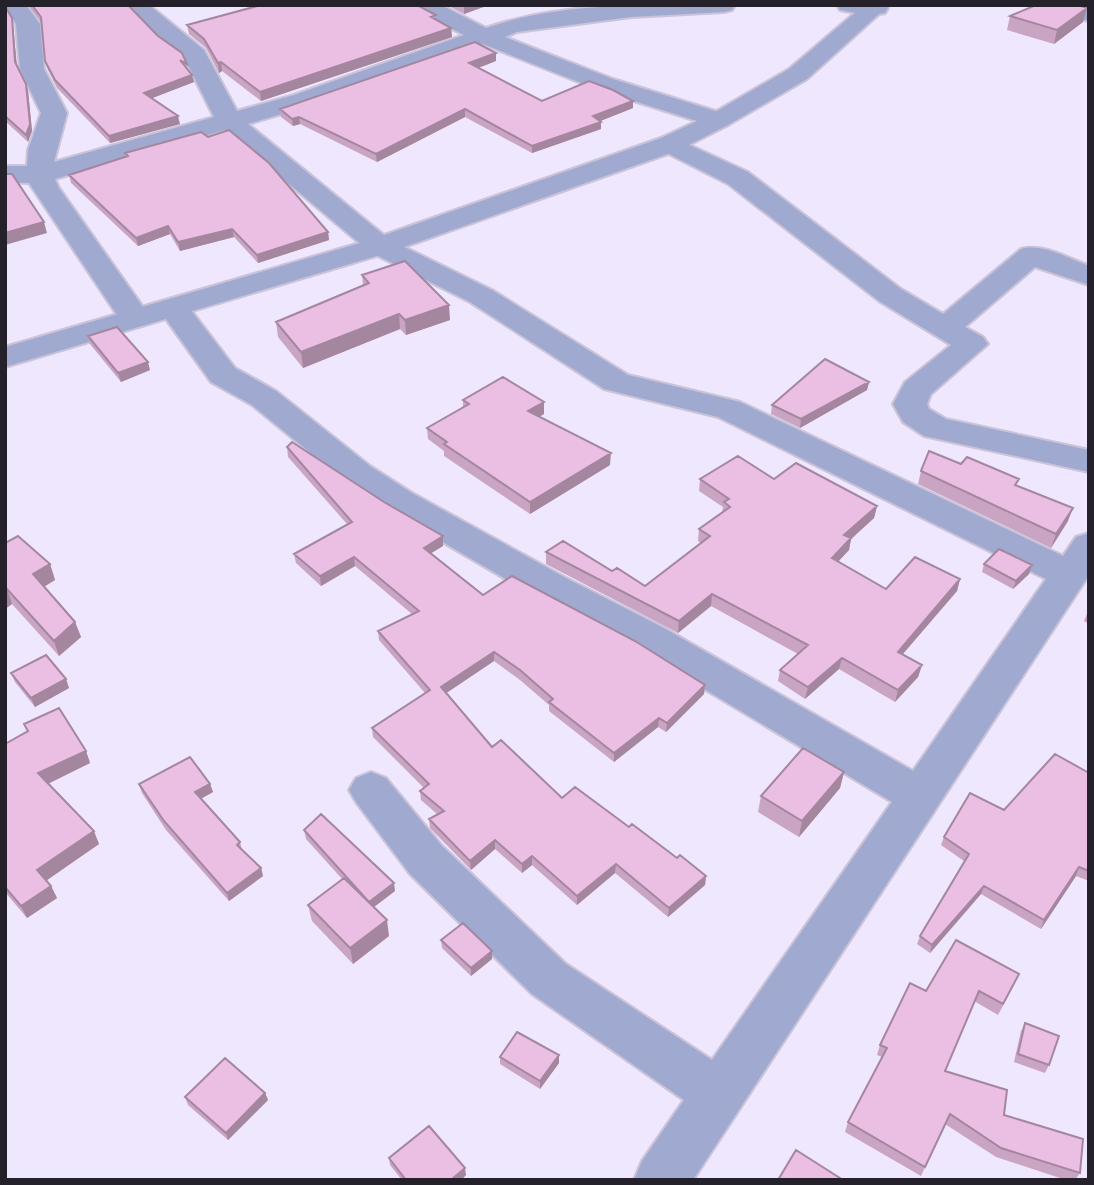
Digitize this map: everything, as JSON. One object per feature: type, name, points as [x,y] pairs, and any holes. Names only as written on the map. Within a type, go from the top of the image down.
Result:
[{"type":"street","points":[[14,5],[28,24],[32,69],[54,113],[41,148],[39,175],[134,317]]},
{"type":"street","points":[[423,5],[480,37],[621,91],[719,120]]},
{"type":"street","points":[[5,174],[39,175],[303,100],[513,26],[631,10],[724,5]]},
{"type":"street","points":[[848,5],[877,6]]},
{"type":"street","points":[[1059,5],[1089,14]]},
{"type":"street","points":[[5,357],[380,246],[670,144],[719,120],[798,74],[877,6]]},
{"type":"street","points":[[146,8],[195,55],[229,121],[380,246],[481,296],[617,382],[645,391],[728,409],[1079,561],[661,1180]]},
{"type":"street","points":[[670,144],[738,178],[890,295],[972,344],[917,389],[910,404],[915,415],[936,428],[1089,461]]},
{"type":"street","points":[[945,328],[1031,255],[1089,276]]},
{"type":"street","points":[[173,308],[223,375],[264,398],[358,474],[399,501],[552,589],[650,638],[920,797]]},
{"type":"street","points":[[371,790],[426,860],[549,979],[719,1094]]},
{"type":"building","points":[[32,5],[128,5],[158,36],[182,53],[187,64],[180,60],[192,75],[144,93],[178,116],[109,136],[55,80],[45,61],[41,17]]},
{"type":"building","points":[[261,5],[417,5],[436,15],[431,17],[451,28],[260,92],[221,62],[218,63],[204,39],[187,25]]},
{"type":"building","points":[[1036,5],[1078,5],[1087,8],[1057,30],[1010,16]]},
{"type":"building","points":[[5,6],[12,18],[15,62],[26,84],[30,124],[26,135],[5,116]]},
{"type":"building","points":[[475,42],[496,53],[469,63],[542,101],[589,81],[633,101],[593,116],[601,122],[532,146],[465,109],[376,154],[299,117],[292,119],[280,109]]},
{"type":"building","points":[[229,130],[269,163],[328,232],[257,255],[232,229],[178,242],[168,226],[136,238],[69,175],[128,156],[125,153],[201,132],[208,137]]},
{"type":"building","points":[[5,174],[12,174],[44,222],[5,233]]},
{"type":"building","points":[[405,261],[449,305],[405,320],[399,314],[301,352],[276,322],[369,283],[362,275]]},
{"type":"building","points":[[117,327],[148,362],[118,373],[88,336]]},
{"type":"building","points":[[825,359],[869,382],[801,419],[772,405]]},
{"type":"building","points":[[503,377],[544,402],[528,411],[611,453],[530,502],[444,444],[447,442],[427,428],[469,404],[463,400]]},
{"type":"building","points":[[292,442],[384,502],[443,536],[424,548],[483,595],[512,576],[635,641],[705,685],[667,723],[659,718],[614,753],[549,702],[553,699],[520,670],[494,652],[441,687],[492,747],[501,740],[562,798],[575,787],[629,827],[632,824],[677,858],[680,855],[706,876],[669,908],[616,864],[577,896],[532,856],[522,864],[495,840],[470,861],[429,819],[444,811],[420,791],[429,784],[372,728],[430,690],[378,631],[419,611],[354,557],[320,576],[294,554],[352,522],[287,447]]},
{"type":"building","points":[[929,451],[961,464],[967,457],[1019,479],[1015,485],[1073,508],[1056,534],[921,471]]},
{"type":"building","points":[[738,456],[774,479],[796,463],[877,506],[844,535],[851,538],[832,558],[886,589],[915,557],[960,579],[898,652],[922,665],[898,690],[842,658],[808,687],[780,670],[808,645],[712,594],[679,621],[546,552],[563,541],[612,571],[617,568],[645,586],[710,536],[699,529],[730,507],[724,502],[729,499],[700,479]]},
{"type":"building","points":[[18,536],[50,564],[33,574],[75,622],[54,641],[5,589],[5,543]]},
{"type":"building","points":[[999,549],[1032,565],[1016,581],[984,564]]},
{"type":"building","points":[[46,655],[66,679],[31,698],[11,673]]},
{"type":"building","points":[[59,708],[86,751],[38,773],[94,831],[37,870],[51,886],[21,906],[5,887],[5,744],[28,731],[24,724]]},
{"type":"building","points":[[803,748],[844,772],[802,821],[761,796]]},
{"type":"building","points":[[1055,754],[1089,773],[1089,871],[1079,867],[1044,920],[984,886],[932,945],[920,936],[969,854],[944,837],[970,793],[1004,810]]},
{"type":"building","points":[[190,757],[210,784],[195,792],[240,842],[237,845],[261,868],[227,893],[164,821],[139,784]]},
{"type":"building","points":[[321,814],[394,883],[369,902],[304,830]]},
{"type":"building","points":[[344,878],[387,920],[350,948],[308,905]]},
{"type":"building","points":[[463,923],[492,951],[471,968],[441,940]]},
{"type":"building","points":[[956,940],[1019,974],[1003,1004],[979,991],[945,1071],[1007,1090],[1004,1115],[1083,1139],[1080,1173],[1001,1148],[950,1114],[925,1167],[848,1122],[887,1048],[880,1045],[910,983],[926,991]]},
{"type":"building","points":[[1025,1023],[1059,1036],[1049,1065],[1018,1054]]},
{"type":"building","points":[[517,1032],[559,1055],[540,1081],[500,1057]]},
{"type":"building","points":[[225,1058],[265,1093],[226,1133],[185,1097]]},
{"type":"building","points":[[429,1126],[465,1168],[451,1180],[406,1180],[389,1158]]},
{"type":"building","points":[[796,1150],[843,1180],[778,1180]]}]
